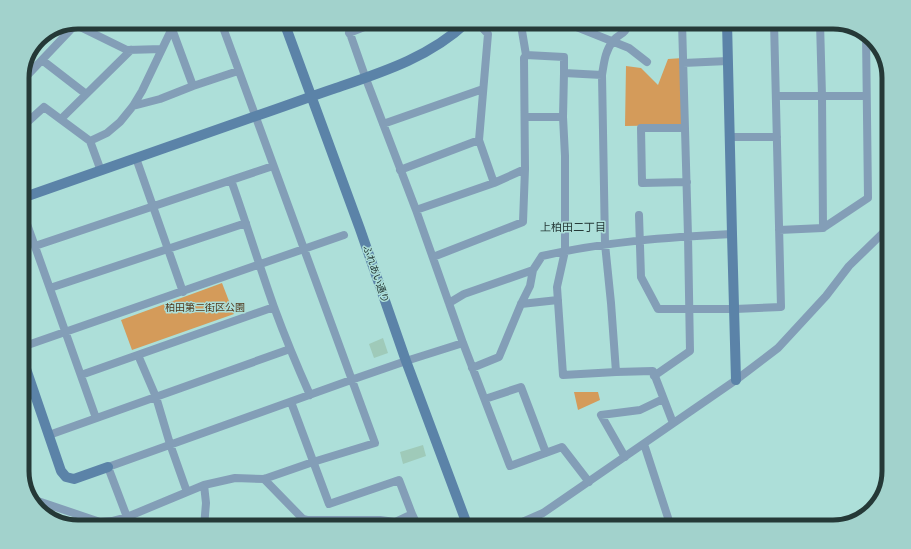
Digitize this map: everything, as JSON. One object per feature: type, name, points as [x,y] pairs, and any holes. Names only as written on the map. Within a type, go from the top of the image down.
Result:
[{"type":"street","points":[[85,29],[127,50],[162,49]]},
{"type":"street","points":[[90,141],[107,133],[120,122],[133,106],[172,29]]},
{"type":"street","points":[[175,29],[193,86]]},
{"type":"street","points":[[116,520],[204,485],[235,478],[264,479],[375,443],[223,29]]},
{"type":"street","name":"ふれあい通り","points":[[287,29],[360,229],[406,361],[465,520]]},
{"type":"street","points":[[349,29],[416,210],[463,344],[510,466],[562,447],[590,482]]},
{"type":"street","points":[[350,33],[359,29]]},
{"type":"street","points":[[29,196],[366,78],[413,60],[449,38],[459,29]]},
{"type":"street","points":[[483,29],[488,34],[479,140],[494,183]]},
{"type":"street","points":[[433,257],[523,222],[525,169],[524,58],[526,55],[521,29]]},
{"type":"street","points":[[582,29],[629,48],[647,62]]},
{"type":"street","points":[[616,372],[605,244],[602,75],[604,58],[613,41],[627,29]]},
{"type":"street","points":[[654,376],[690,351],[682,29]]},
{"type":"street","points":[[727,29],[736,380]]},
{"type":"street","points":[[638,215],[641,277],[658,309],[735,309],[781,307],[774,29]]},
{"type":"street","points":[[820,29],[823,228]]},
{"type":"street","points":[[29,73],[70,30]]},
{"type":"street","points":[[779,230],[823,228],[868,198],[866,41]]},
{"type":"street","points":[[61,119],[131,50]]},
{"type":"street","points":[[526,55],[564,57],[565,251],[557,287],[563,375],[653,371],[673,423]]},
{"type":"street","points":[[42,60],[86,94]]},
{"type":"street","points":[[683,63],[728,61]]},
{"type":"street","points":[[133,106],[160,99],[238,70]]},
{"type":"street","points":[[564,73],[602,75]]},
{"type":"street","points":[[383,124],[483,89]]},
{"type":"street","points":[[776,96],[866,96]]},
{"type":"street","points":[[29,121],[44,107],[90,141],[101,171]]},
{"type":"street","points":[[525,117],[564,117]]},
{"type":"street","points":[[685,128],[641,128],[642,183],[687,182]]},
{"type":"street","points":[[730,137],[777,137]]},
{"type":"street","points":[[400,170],[479,140]]},
{"type":"street","points":[[136,158],[183,292]]},
{"type":"street","points":[[35,246],[273,166]]},
{"type":"street","points":[[416,210],[494,183],[525,169]]},
{"type":"street","points":[[231,180],[274,307],[310,395]]},
{"type":"street","points":[[50,288],[246,223]]},
{"type":"street","points":[[29,229],[96,418]]},
{"type":"street","points":[[472,368],[499,358],[530,286],[533,270],[542,256],[605,244],[639,240],[732,234]]},
{"type":"street","points":[[527,520],[543,513],[590,482],[736,380],[778,348],[826,296],[849,266],[882,234]]},
{"type":"street","points":[[29,345],[344,235]]},
{"type":"street","points":[[449,303],[464,294],[533,270]]},
{"type":"street","points":[[521,304],[558,300]]},
{"type":"street","points":[[81,375],[274,307]]},
{"type":"street","points":[[29,377],[61,471],[66,477],[74,479],[351,380],[406,361],[463,344]]},
{"type":"street","points":[[49,435],[290,349]]},
{"type":"street","points":[[138,354],[156,397],[170,444],[187,492]]},
{"type":"street","points":[[485,399],[521,387],[546,453]]},
{"type":"street","points":[[625,457],[601,415],[640,410],[664,399]]},
{"type":"street","points":[[291,402],[329,504],[399,480],[415,520]]},
{"type":"street","points":[[644,444],[669,520]]},
{"type":"street","points":[[108,467],[126,517]]},
{"type":"street","points":[[264,479],[304,520]]},
{"type":"street","points":[[204,485],[206,503],[205,520]]},
{"type":"street","points":[[39,502],[94,520]]},
{"type":"street","points":[[399,520],[412,514]]},
{"type":"green space","points":[[683,58],[684,121],[681,125],[625,126],[626,66],[641,68],[658,85],[668,59]]},
{"type":"green space","name":"柏田第二街区公園","points":[[222,283],[234,314],[132,350],[121,320]]},
{"type":"green space","points":[[574,392],[598,392],[600,400],[578,410]]},
{"type":"building","points":[[383,338],[388,353],[374,358],[369,344]]},
{"type":"building","points":[[423,445],[426,456],[403,464],[400,452]]},
{"type":"district","name":"上柏田二丁目","points":[[573,227]]}]
